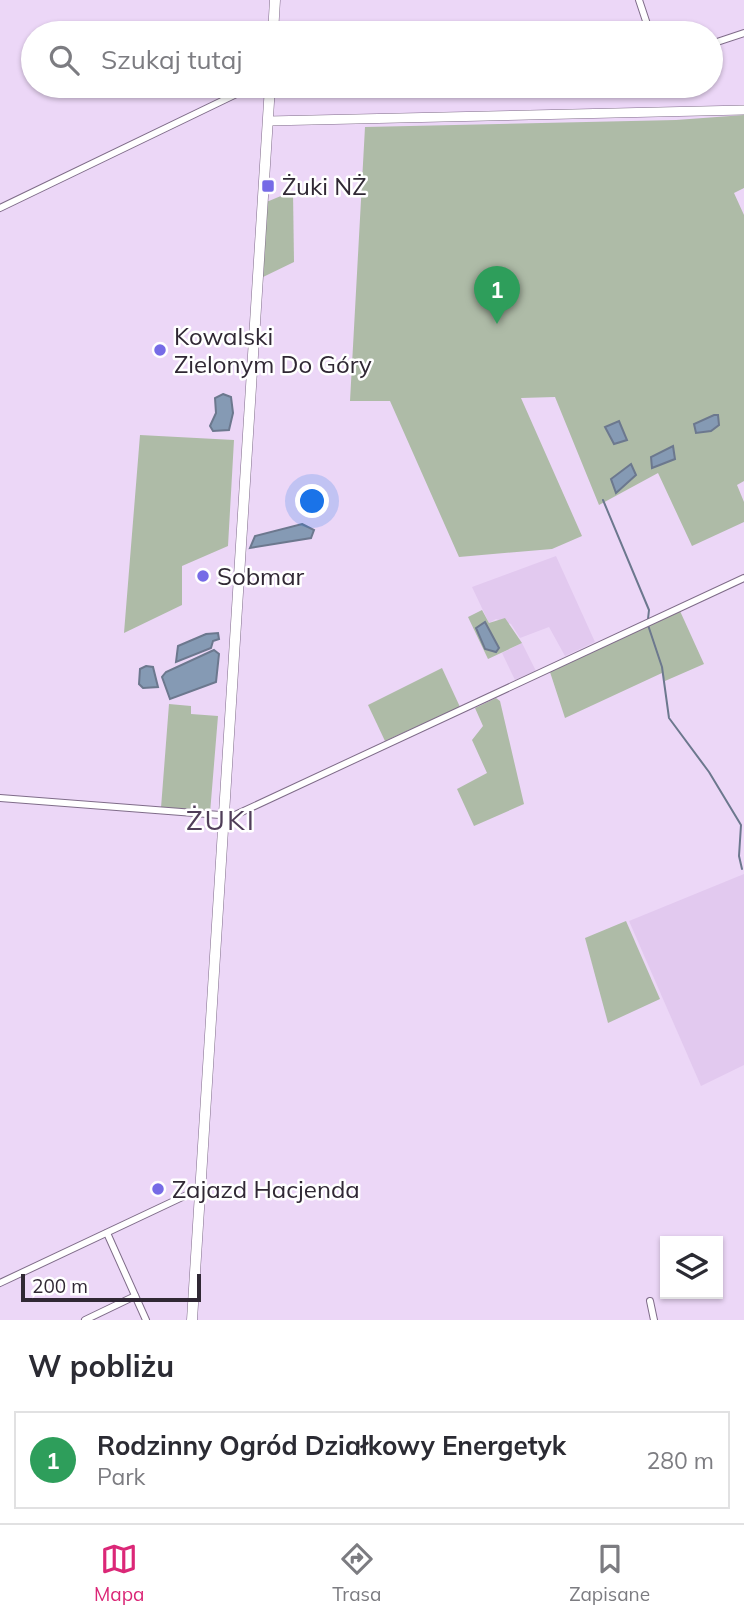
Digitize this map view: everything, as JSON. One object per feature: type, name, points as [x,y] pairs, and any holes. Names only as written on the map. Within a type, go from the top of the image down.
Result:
[{"type":"main road","points":[[274,21],[275,0]]},
{"type":"main road","points":[[192,1320],[269,98]]},
{"type":"main road","points":[[268,121],[744,110]]},
{"type":"street","points":[[639,0],[646,21]]},
{"type":"street","points":[[723,40],[744,33]]},
{"type":"street","points":[[0,208],[228,98]]},
{"type":"street","points":[[0,798],[233,816],[744,578]]},
{"type":"street","points":[[0,1283],[193,1192],[200,1193]]},
{"type":"street","points":[[107,1233],[146,1320]]},
{"type":"street","points":[[85,1320],[135,1296]]},
{"type":"street","points":[[650,1301],[654,1320]]},
{"type":"shaded area","points":[[556,556],[595,642],[565,656],[549,627],[520,638],[511,624],[496,619],[489,623],[472,587]]},
{"type":"shaded area","points":[[522,643],[536,671],[515,680],[502,653]]},
{"type":"shaded area","points":[[744,874],[744,1065],[701,1086],[629,921]]},
{"type":"green space","points":[[744,115],[744,188],[734,193],[744,215],[744,481],[737,485],[744,502],[744,522],[692,546],[658,473],[599,505],[555,397],[521,398],[582,536],[552,549],[459,557],[390,401],[350,401],[365,127],[676,120]]},
{"type":"green space","points":[[293,191],[294,262],[261,278],[264,203]]},
{"type":"green space","points":[[140,435],[234,440],[228,546],[182,566],[182,605],[124,633]]},
{"type":"green space","points":[[482,610],[489,623],[505,618],[522,643],[488,659],[468,617]]},
{"type":"green space","points":[[680,611],[704,664],[665,681],[662,673],[565,718],[550,672]]},
{"type":"green space","points":[[442,668],[460,707],[385,741],[368,705]]},
{"type":"green space","points":[[496,698],[500,701],[524,804],[474,826],[457,789],[487,773],[472,740],[483,726],[475,708]]},
{"type":"green space","points":[[169,704],[191,706],[191,714],[218,716],[210,813],[161,808]]},
{"type":"green space","points":[[626,921],[660,999],[608,1023],[585,938]]},
{"type":"water","points":[[223,394],[231,397],[233,413],[229,430],[213,431],[210,426],[216,413],[215,398]]},
{"type":"water","points":[[718,415],[719,425],[711,431],[696,433],[694,424]]},
{"type":"water","points":[[619,421],[627,440],[614,444],[605,427]]},
{"type":"water","points":[[673,446],[675,459],[652,468],[651,457]]},
{"type":"water","points":[[631,464],[636,475],[616,493],[611,479]]},
{"type":"water","points":[[302,524],[314,530],[311,538],[250,548],[255,536]]},
{"type":"water","points":[[485,622],[499,648],[496,652],[485,649],[476,628]]},
{"type":"water","points":[[218,633],[219,639],[213,641],[211,648],[176,662],[178,646],[206,634]]},
{"type":"water","points":[[214,650],[219,654],[216,682],[170,699],[162,677],[166,672]]},
{"type":"water","points":[[153,667],[158,687],[143,688],[139,684],[140,669]]},
{"type":"waterway","points":[[603,500],[649,610],[648,619]]},
{"type":"waterway","points":[[648,625],[662,667],[669,718],[709,772],[741,825],[739,856],[742,869]]},
{"type":"place","name":"Żuki NŻ","points":[[268,186]]},
{"type":"place","name":"Rodzinny Ogród Działkowy Energetyk","points":[[497,324]]},
{"type":"place","name":"Kowalski Zielonym Do Góry","points":[[160,350]]},
{"type":"place","name":"Sobmar","points":[[203,576]]},
{"type":"place","name":"Zajazd Hacjenda","points":[[158,1189]]},
{"type":"district","name":"ŻUKI","points":[[221,819]]}]
